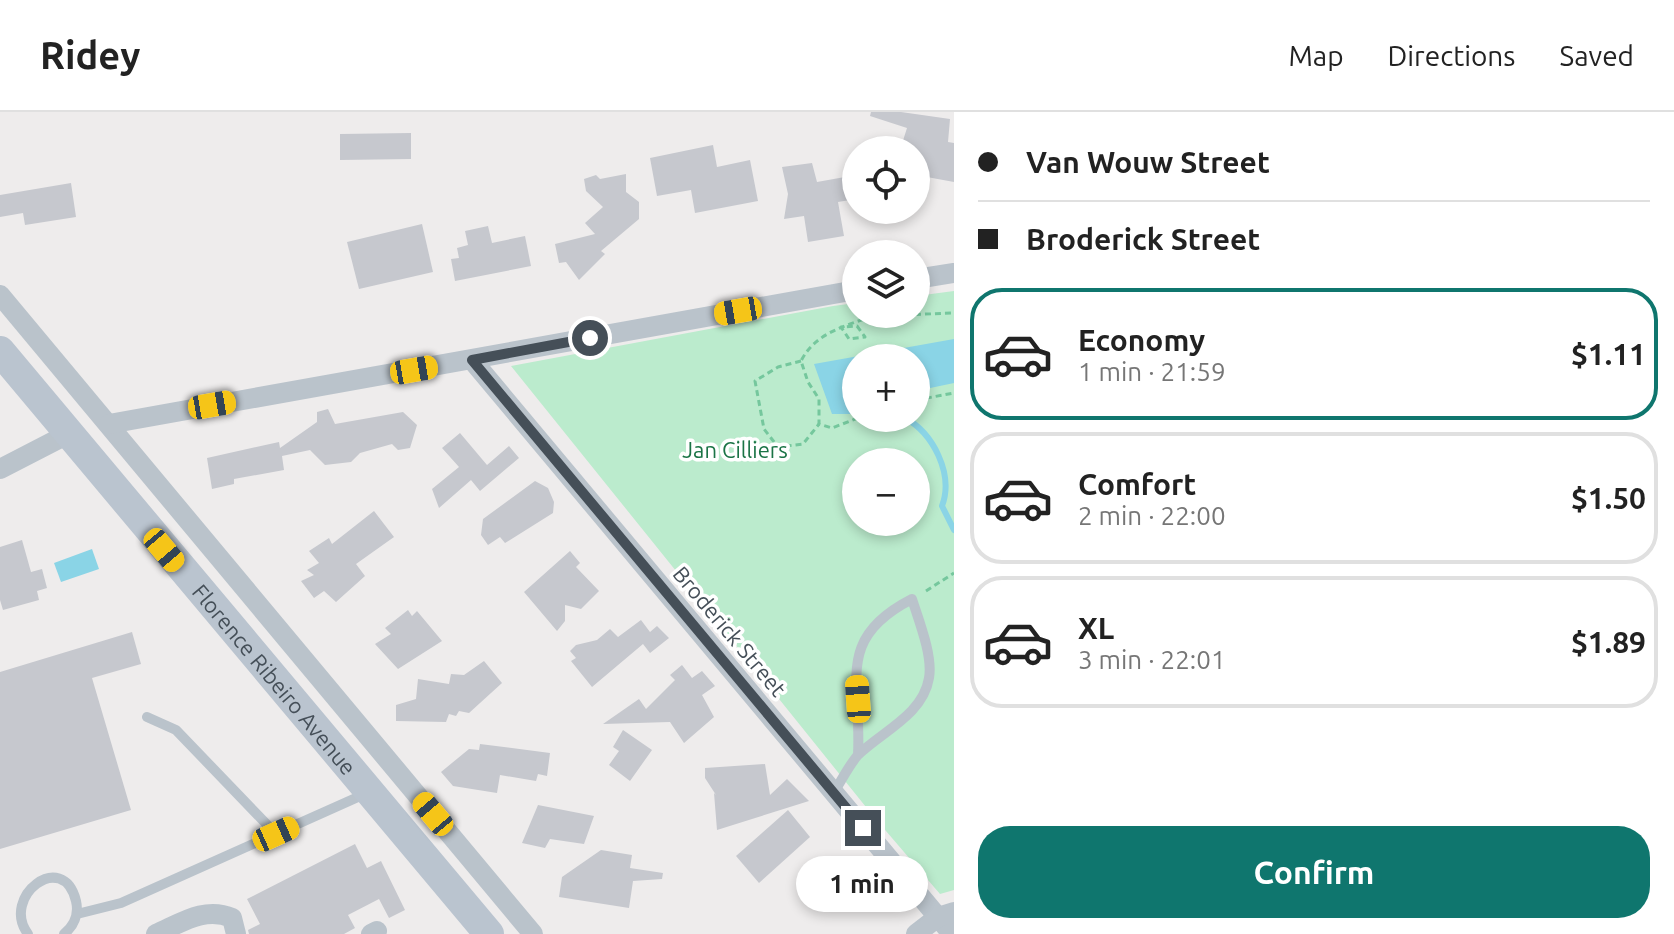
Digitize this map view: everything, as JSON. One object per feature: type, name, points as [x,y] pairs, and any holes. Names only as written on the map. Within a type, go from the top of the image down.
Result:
[{"type":"main road","name":"Florence Ribeiro Avenue","points":[[0,351],[489,934]]},
{"type":"street","points":[[930,277],[954,273]]},
{"type":"street","points":[[109,424],[842,293]]},
{"type":"street","points":[[0,295],[533,934]]},
{"type":"street","name":"Broderick Street","points":[[472,360],[834,792],[946,915],[952,934]]},
{"type":"street","points":[[0,469],[68,434]]},
{"type":"street","points":[[144,525],[171,499]]},
{"type":"street","points":[[156,934],[204,913],[219,913],[232,918],[236,934]]},
{"type":"street","points":[[916,934],[946,915]]},
{"type":"lane","points":[[834,792],[858,755],[901,721],[922,697],[930,677],[925,638],[912,599],[886,612],[863,638],[856,659],[860,720],[858,755]]},
{"type":"lane","points":[[147,717],[176,730],[276,834]]},
{"type":"lane","points":[[77,914],[121,903],[369,792]]},
{"type":"lane","points":[[28,934],[18,922],[15,903],[24,886],[42,878],[61,881],[74,895],[77,914],[64,934]]},
{"type":"path","points":[[930,314],[954,313]]},
{"type":"path","points":[[801,361],[778,367],[755,381],[764,429],[778,447],[803,444],[819,424],[819,399],[808,382],[801,361],[809,345],[841,327],[857,326],[865,337],[849,339],[841,327]]},
{"type":"path","points":[[930,397],[954,393]]},
{"type":"path","points":[[819,424],[832,428],[842,424]]},
{"type":"path","points":[[912,599],[954,573]]},
{"type":"path","points":[[944,579],[951,581]]},
{"type":"green space","name":"Jan Cilliers","points":[[954,291],[954,890],[940,894],[874,817],[511,366],[842,305],[842,328],[930,328],[930,294]]},
{"type":"water","points":[[954,339],[954,383],[930,388],[930,344],[926,344]]},
{"type":"water","points":[[842,359],[842,414],[832,414],[814,364]]},
{"type":"water","points":[[92,549],[99,569],[61,582],[54,563]]},
{"type":"building","points":[[871,112],[901,112],[950,119],[948,142],[954,143],[954,182],[930,178],[930,136],[904,136],[907,128],[870,116]]},
{"type":"building","points":[[411,133],[411,159],[340,160],[340,134]]},
{"type":"building","points":[[713,145],[717,167],[750,160],[758,201],[695,213],[691,190],[657,196],[650,158]]},
{"type":"building","points":[[812,163],[817,182],[842,178],[842,201],[838,202],[844,236],[808,242],[804,216],[784,219],[788,194],[782,167]]},
{"type":"building","points":[[626,174],[626,192],[639,202],[639,219],[601,251],[605,254],[579,280],[566,262],[559,263],[555,244],[595,234],[585,223],[603,207],[586,191],[584,179],[596,175],[600,179]]},
{"type":"building","points":[[71,183],[76,217],[25,225],[23,213],[0,217],[0,195]]},
{"type":"building","points":[[422,224],[433,272],[359,289],[347,242]]},
{"type":"building","points":[[488,226],[492,243],[525,236],[531,266],[455,281],[451,259],[459,258],[457,248],[468,245],[465,231]]},
{"type":"building","points":[[328,409],[335,424],[403,412],[417,425],[410,448],[398,450],[392,444],[360,453],[351,462],[325,465],[310,450],[282,456],[284,470],[234,479],[234,484],[212,489],[207,458],[279,442],[280,448],[317,422],[317,412]]},
{"type":"building","points":[[460,433],[487,465],[509,446],[519,458],[480,491],[471,480],[439,508],[432,489],[459,467],[442,448]]},
{"type":"building","points":[[535,481],[548,488],[554,502],[553,513],[505,543],[500,537],[488,545],[481,535],[483,519]]},
{"type":"building","points":[[374,511],[394,537],[356,564],[365,576],[336,602],[324,591],[314,598],[301,581],[314,575],[307,570],[319,563],[309,551],[329,538],[332,544]]},
{"type":"building","points":[[22,540],[31,572],[42,569],[47,588],[37,591],[39,600],[3,610],[0,600],[0,547]]},
{"type":"building","points":[[570,551],[580,563],[576,567],[599,591],[581,609],[565,605],[565,621],[557,631],[524,592]]},
{"type":"building","points":[[408,610],[412,616],[417,611],[442,641],[398,669],[375,644],[391,634],[385,628]]},
{"type":"building","points":[[641,620],[650,632],[657,626],[669,638],[650,653],[643,644],[592,687],[571,661],[576,658],[570,651],[576,645],[597,640],[610,629],[618,637]]},
{"type":"building","points":[[132,632],[141,664],[92,678],[131,810],[0,849],[0,672]]},
{"type":"building","points":[[484,661],[502,683],[469,713],[459,711],[456,716],[449,714],[446,722],[396,721],[396,705],[416,699],[418,679],[449,684],[451,674],[464,675]]},
{"type":"building","points":[[682,665],[692,678],[702,671],[715,686],[702,695],[714,717],[684,743],[670,722],[603,724],[639,699],[646,709],[675,680],[670,675]]},
{"type":"building","points":[[623,730],[652,750],[630,781],[609,765],[619,751],[613,747]]},
{"type":"building","points":[[480,744],[550,753],[547,776],[538,774],[536,781],[500,775],[497,793],[453,786],[441,772],[469,749],[479,750]]},
{"type":"building","points":[[765,764],[770,795],[787,779],[809,801],[717,830],[714,793],[716,795],[705,778],[705,768]]},
{"type":"building","points":[[538,805],[594,816],[584,844],[550,839],[545,848],[522,843]]},
{"type":"building","points":[[788,810],[810,837],[759,883],[736,856]]},
{"type":"building","points":[[355,844],[367,868],[381,861],[405,910],[389,918],[379,899],[348,915],[355,928],[344,934],[249,934],[248,930],[260,924],[247,899]]},
{"type":"building","points":[[601,850],[632,855],[630,868],[663,873],[662,879],[633,881],[629,908],[559,897],[562,877]]},
{"type":"waterway","points":[[922,432],[932,444],[943,468],[945,494],[942,506],[954,530]]},
{"type":"route","points":[[590,338],[472,360],[863,828]]}]
